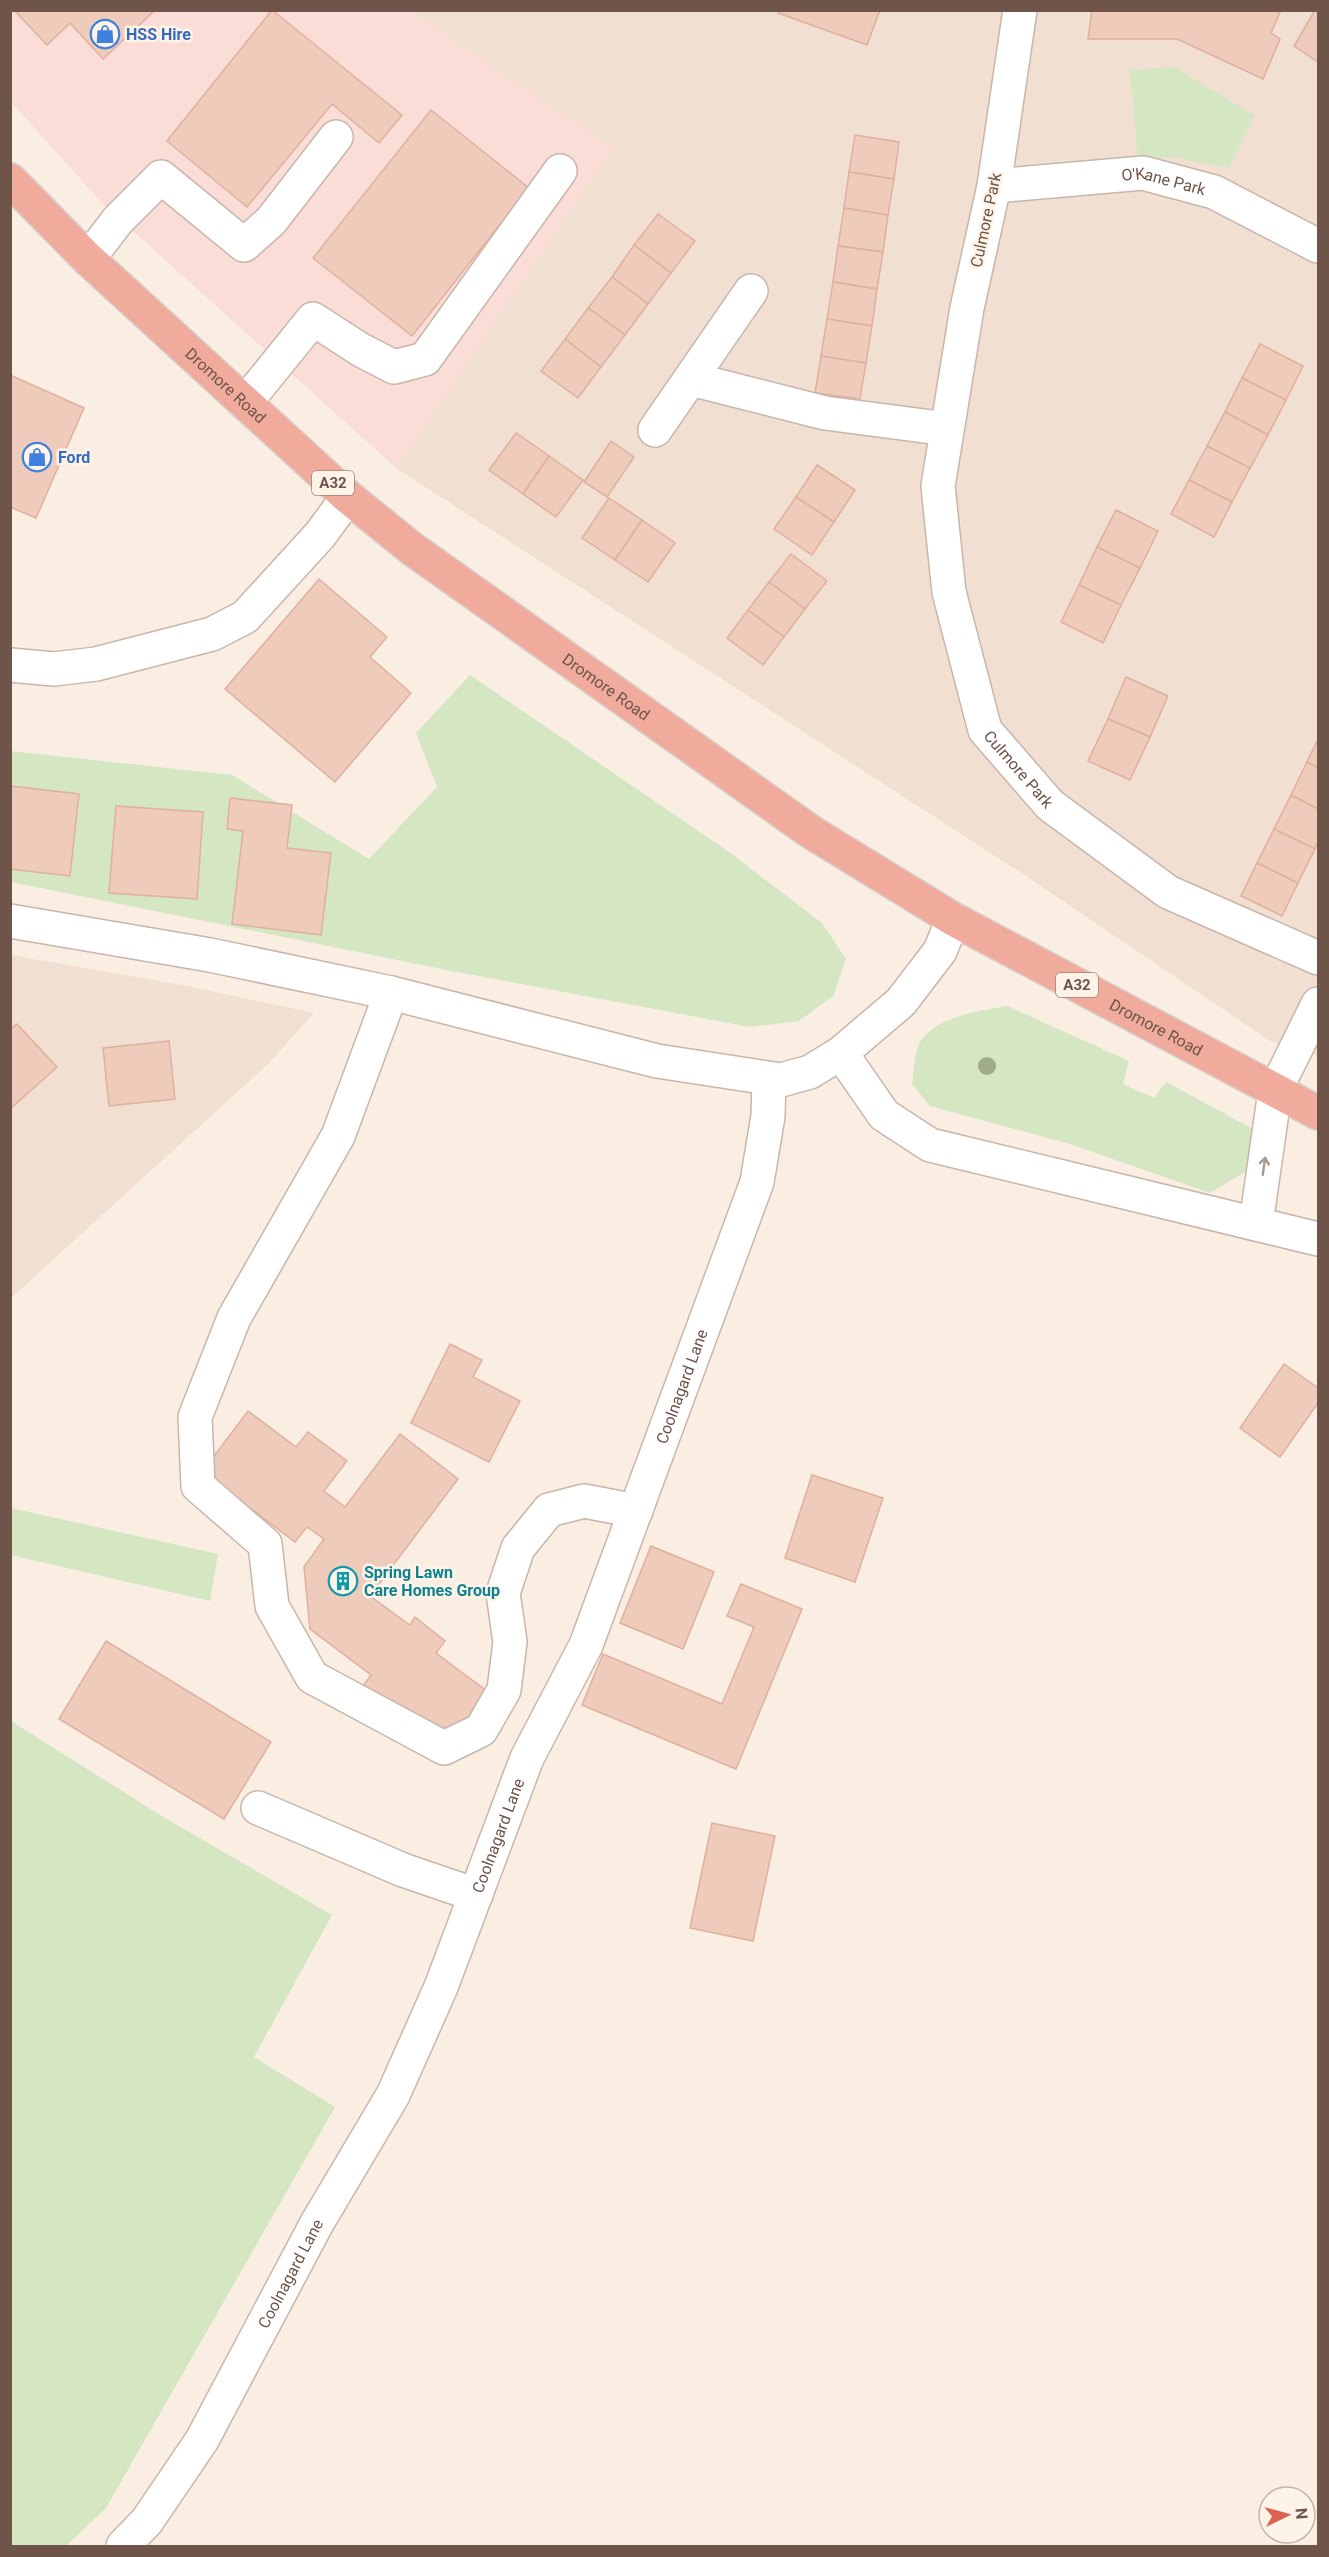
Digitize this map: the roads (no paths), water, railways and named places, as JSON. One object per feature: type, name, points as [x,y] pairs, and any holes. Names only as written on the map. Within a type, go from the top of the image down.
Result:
[{"type":"highway","name":"Dromore Road","points":[[10,180],[88,259],[348,497],[411,548],[811,832],[953,919],[1318,1113]]},
{"type":"street","name":"Culmore Park","points":[[1020,10],[994,186],[967,308],[938,486],[949,592],[985,729],[1050,805],[1168,892],[1318,958]]},
{"type":"street","points":[[88,259],[118,220],[161,177],[244,245],[271,221],[336,137]]},
{"type":"street","points":[[245,402],[313,319],[361,350],[394,367],[425,359],[560,171]]},
{"type":"street","name":"O'Kane Park","points":[[994,186],[1143,173],[1214,192],[1318,246]]},
{"type":"street","points":[[655,429],[752,291]]},
{"type":"street","points":[[690,379],[825,413],[947,429]]},
{"type":"street","points":[[10,665],[54,669],[96,664],[213,634],[245,617],[320,535],[348,497]]},
{"type":"street","points":[[10,921],[210,955],[391,993],[657,1061],[781,1080],[810,1072],[841,1053],[901,1002],[940,951],[953,919]]},
{"type":"street","points":[[391,993],[338,1136],[234,1318],[195,1417],[198,1486],[265,1544],[272,1606],[312,1677],[444,1748],[481,1730],[504,1690],[510,1642],[503,1593],[518,1548],[530,1533],[549,1510],[584,1501],[636,1511]]},
{"type":"street","points":[[1256,1224],[1275,1092],[1318,1004]]},
{"type":"street","points":[[841,1053],[884,1115],[930,1145],[1318,1239]]},
{"type":"street","name":"Coolnagard Lane","points":[[123,2547],[147,2522],[202,2440],[316,2223],[393,2095],[441,1986],[527,1758],[586,1645],[758,1182],[768,1116],[769,1079]]},
{"type":"street","points":[[258,1808],[403,1870],[476,1895]]},
{"type":"place","name":"HSS Hire","points":[[105,34]]},
{"type":"place","name":"Ford","points":[[37,457]]},
{"type":"place","name":"Spring Lawn Care Homes Group","points":[[343,1581]]}]
